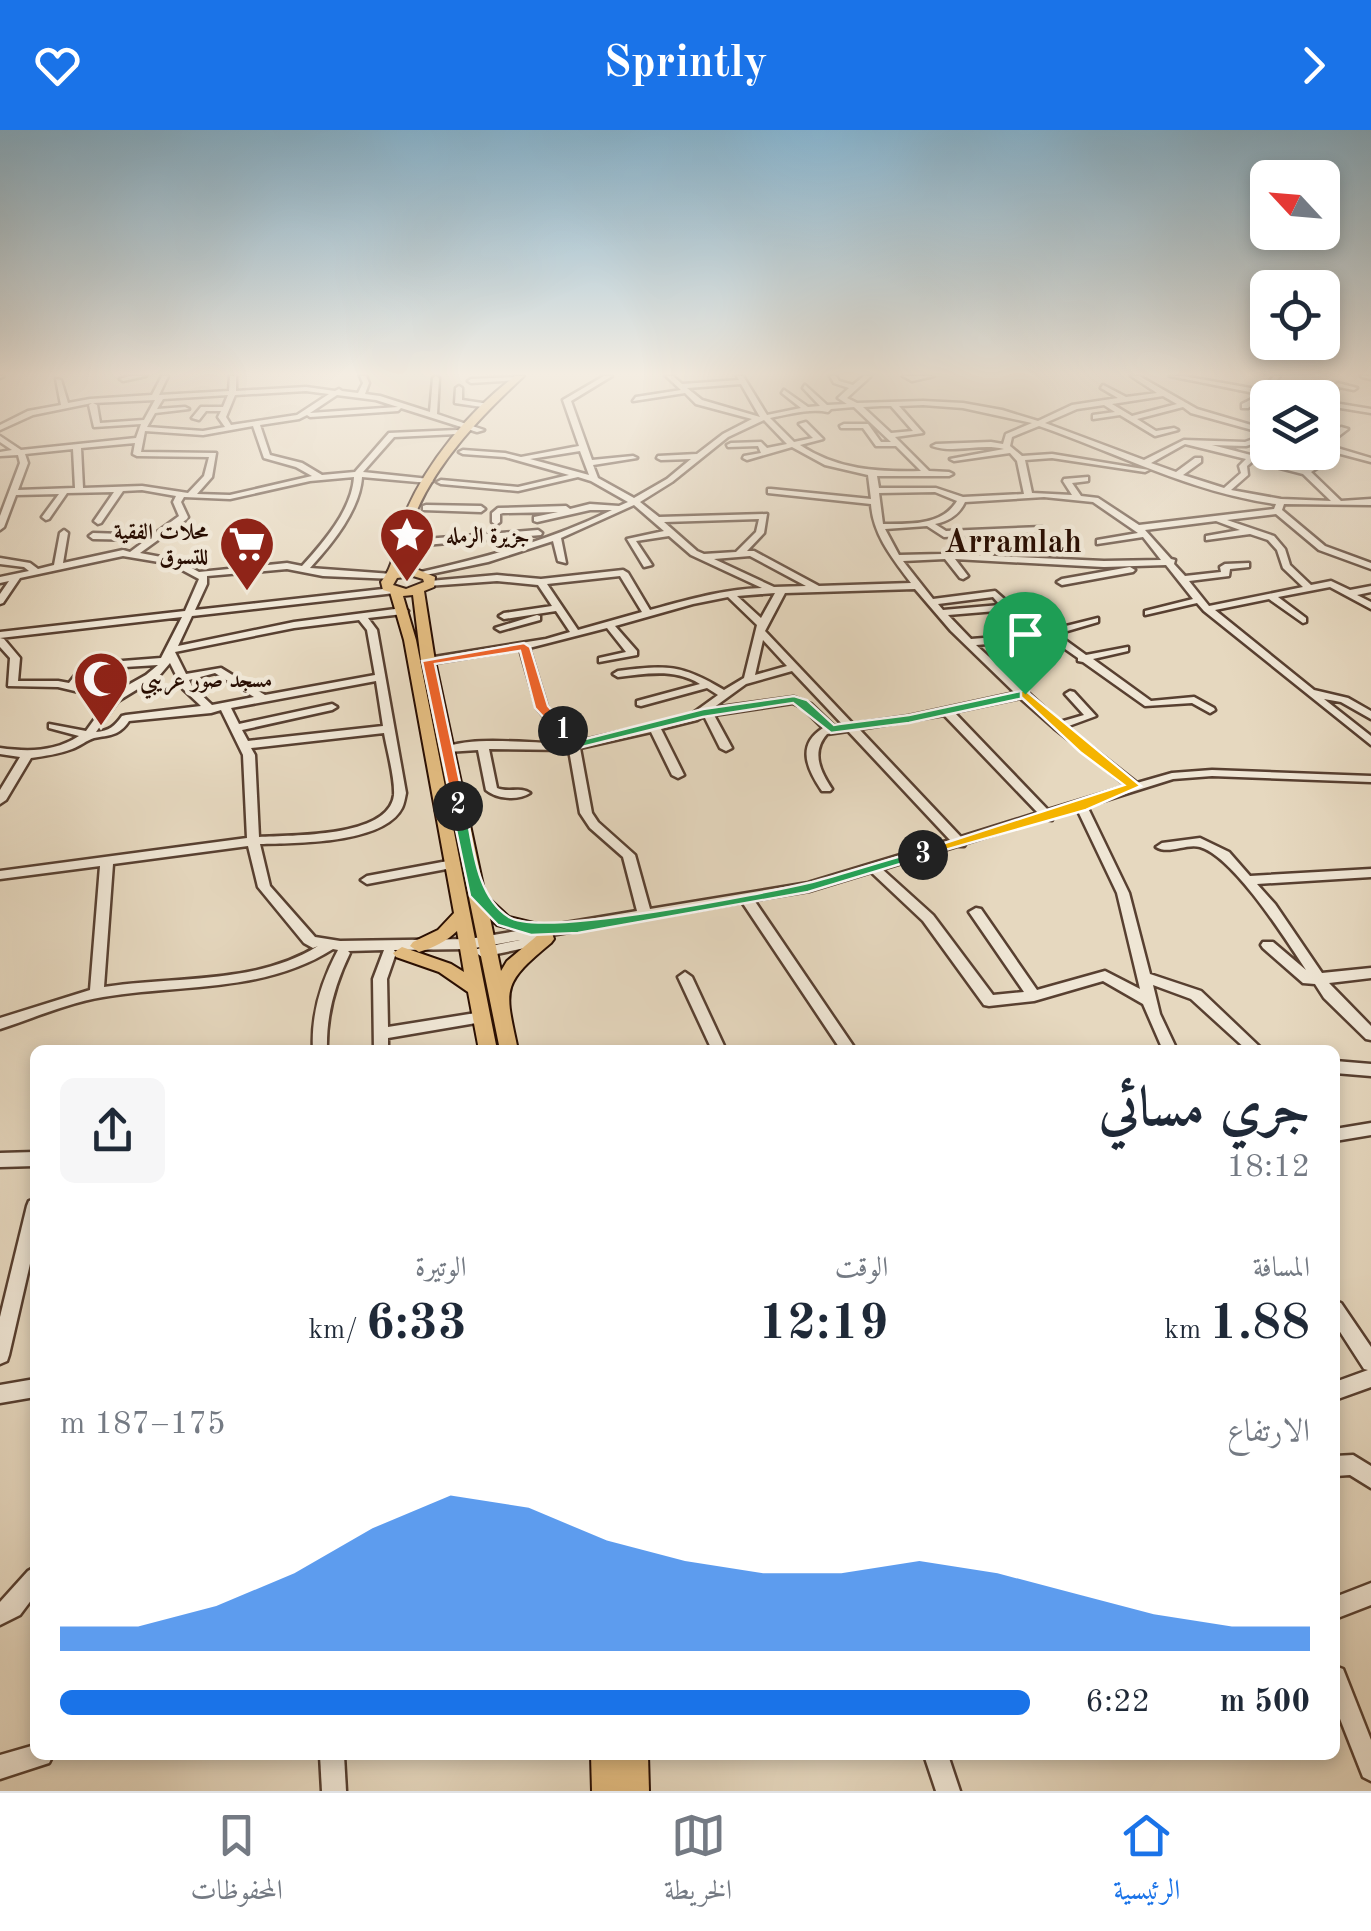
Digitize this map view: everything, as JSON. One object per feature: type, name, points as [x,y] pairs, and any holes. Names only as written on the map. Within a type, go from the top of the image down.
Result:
[{"type":"main road","points":[[442,454],[413,543],[424,581],[428,661],[508,1045]]},
{"type":"main road","points":[[462,454],[435,482],[405,528],[392,584],[403,612],[487,1045]]},
{"type":"main road","points":[[392,584],[424,581]]},
{"type":"main road","points":[[392,584],[424,581]]},
{"type":"main road","points":[[478,896],[504,921],[544,935],[513,965],[500,994]]},
{"type":"main road","points":[[403,951],[444,934],[462,914]]},
{"type":"main road","points":[[403,951],[445,968],[477,988]]},
{"type":"main road","points":[[606,1760],[606,1791]]},
{"type":"main road","points":[[633,1760],[634,1791]]},
{"type":"street","points":[[0,527],[24,468],[21,454]]},
{"type":"street","points":[[77,454],[78,490]]},
{"type":"street","points":[[133,554],[184,517],[177,502],[208,477],[213,456],[138,454]]},
{"type":"street","points":[[265,454],[320,477]]},
{"type":"street","points":[[305,568],[353,498],[365,460],[375,454]]},
{"type":"street","points":[[475,454],[518,459],[594,479],[634,501],[703,557],[778,590]]},
{"type":"street","points":[[518,459],[550,454]]},
{"type":"street","points":[[585,454],[594,479]]},
{"type":"street","points":[[424,581],[556,537],[634,501],[704,454]]},
{"type":"street","points":[[748,458],[764,454]]},
{"type":"street","points":[[805,454],[872,474],[950,467],[991,454]]},
{"type":"street","points":[[907,454],[925,470]]},
{"type":"street","points":[[1015,454],[1020,458],[1029,496]]},
{"type":"street","points":[[1063,457],[1071,454]]},
{"type":"street","points":[[1118,454],[1280,506],[1322,548],[1371,566]]},
{"type":"street","points":[[1144,463],[1161,454]]},
{"type":"street","points":[[1226,491],[1245,473],[1243,466],[1250,459],[1231,454]]},
{"type":"street","points":[[1347,454],[1371,460]]},
{"type":"street","points":[[1352,455],[1352,468]]},
{"type":"street","points":[[661,458],[701,456]]},
{"type":"street","points":[[1020,458],[1063,457],[1176,474],[1198,460]]},
{"type":"street","points":[[589,463],[633,458]]},
{"type":"street","points":[[949,494],[950,467]]},
{"type":"street","points":[[1297,470],[1306,472],[1338,504]]},
{"type":"street","points":[[15,493],[120,488],[185,496],[241,496],[320,477],[358,474],[518,488],[578,476]]},
{"type":"street","points":[[872,474],[880,527],[930,602],[1058,726],[1134,786]]},
{"type":"street","points":[[1077,497],[1067,480],[1085,479]]},
{"type":"street","points":[[536,486],[550,500]]},
{"type":"street","points":[[98,521],[120,488]]},
{"type":"street","points":[[46,517],[65,490]]},
{"type":"street","points":[[772,491],[874,497],[930,490],[962,500],[1029,496],[1095,500],[1142,531],[1172,562],[1207,609],[1371,742]]},
{"type":"street","points":[[880,527],[928,523],[950,515],[960,508],[962,500]]},
{"type":"street","points":[[1100,542],[1280,506],[1371,502]]},
{"type":"street","points":[[496,522],[496,513],[501,510],[622,506]]},
{"type":"street","points":[[426,508],[481,509]]},
{"type":"street","points":[[537,519],[572,510]]},
{"type":"street","points":[[658,520],[764,516],[760,534],[740,552]]},
{"type":"street","points":[[1213,518],[1274,541],[1286,566],[1308,587]]},
{"type":"street","points":[[928,523],[944,534],[1039,529]]},
{"type":"street","points":[[1209,538],[1250,531]]},
{"type":"street","points":[[647,565],[631,539],[668,532]]},
{"type":"street","points":[[413,543],[538,533]]},
{"type":"street","points":[[58,568],[64,534]]},
{"type":"street","points":[[94,536],[154,538]]},
{"type":"street","points":[[556,537],[563,561]]},
{"type":"street","points":[[703,557],[740,552],[778,565],[819,590]]},
{"type":"street","points":[[0,580],[108,554],[133,554],[174,562],[202,574],[287,566],[392,584]]},
{"type":"street","points":[[899,558],[946,554],[1031,557],[1093,565],[1172,562]]},
{"type":"street","points":[[946,554],[963,576]]},
{"type":"street","points":[[1031,557],[1039,574]]},
{"type":"street","points":[[0,561],[27,564],[38,573]]},
{"type":"street","points":[[1093,565],[1107,576]]},
{"type":"street","points":[[1062,582],[1127,572],[1134,565]]},
{"type":"street","points":[[1185,580],[1226,574],[1225,567],[1246,565]]},
{"type":"street","points":[[88,736],[116,697],[147,680],[169,654],[200,594],[202,574]]},
{"type":"street","points":[[424,581],[497,578],[541,582],[625,574],[648,614]]},
{"type":"street","points":[[0,601],[16,578]]},
{"type":"street","points":[[541,582],[576,634]]},
{"type":"street","points":[[116,697],[72,687],[12,684],[14,658],[0,635],[392,584]]},
{"type":"street","points":[[1207,609],[1336,584],[1371,606]]},
{"type":"street","points":[[428,661],[524,647],[730,594],[918,586]]},
{"type":"street","points":[[1351,593],[1371,589]]},
{"type":"street","points":[[749,679],[762,628],[778,590]]},
{"type":"street","points":[[730,594],[794,668],[960,843]]},
{"type":"street","points":[[930,602],[992,594],[1008,605],[942,613]]},
{"type":"street","points":[[1269,594],[1304,620]]},
{"type":"street","points":[[1148,613],[1198,600]]},
{"type":"street","points":[[504,616],[560,608]]},
{"type":"street","points":[[500,628],[530,622],[544,611]]},
{"type":"street","points":[[72,687],[88,666],[169,654],[294,625],[403,612]]},
{"type":"street","points":[[0,875],[369,829],[392,817],[400,798],[372,630],[362,618]]},
{"type":"street","points":[[971,642],[1049,633],[1095,620]]},
{"type":"street","points":[[603,660],[633,655],[610,626]]},
{"type":"street","points":[[1049,633],[1149,704],[1194,700],[1210,710]]},
{"type":"street","points":[[524,647],[542,708],[574,746],[586,812],[594,825],[626,850],[645,914]]},
{"type":"street","points":[[1082,659],[1124,650]]},
{"type":"street","points":[[169,654],[187,687],[218,709],[245,745],[253,841],[264,887],[308,940],[333,949],[469,949],[645,914],[822,885],[1048,817],[1134,786],[1198,774],[1371,780]]},
{"type":"street","points":[[705,713],[749,679],[794,668]]},
{"type":"street","points":[[618,674],[659,669],[690,674],[725,695]]},
{"type":"street","points":[[184,678],[217,670],[262,698]]},
{"type":"street","points":[[0,752],[27,755],[62,750],[88,736],[114,732],[126,718],[218,709],[380,677]]},
{"type":"street","points":[[641,703],[708,685]]},
{"type":"street","points":[[1308,693],[1344,700],[1371,716]]},
{"type":"street","points":[[826,789],[814,770],[813,747],[818,735],[831,729],[1025,694]]},
{"type":"street","points":[[1058,726],[1090,716],[1070,694]]},
{"type":"street","points":[[447,749],[483,745],[574,746],[705,713],[794,700],[803,702],[831,729]]},
{"type":"street","points":[[236,728],[332,706]]},
{"type":"street","points":[[106,710],[124,711],[126,718]]},
{"type":"street","points":[[946,710],[1048,817]]},
{"type":"street","points":[[705,713],[726,748]]},
{"type":"street","points":[[52,726],[88,736]]},
{"type":"street","points":[[654,727],[678,775]]},
{"type":"street","points":[[245,745],[388,730]]},
{"type":"street","points":[[483,745],[492,790],[524,793]]},
{"type":"street","points":[[0,800],[27,755]]},
{"type":"street","points":[[1081,806],[1122,892],[1149,1001],[1168,1045]]},
{"type":"street","points":[[1162,847],[1193,842],[1212,846],[1247,880],[1336,1002],[1371,1035]]},
{"type":"street","points":[[98,993],[106,860]]},
{"type":"street","points":[[367,880],[453,864]]},
{"type":"street","points":[[876,870],[928,918],[986,999],[998,1002],[1034,996],[1105,976],[1149,1001]]},
{"type":"street","points":[[1247,880],[1371,873]]},
{"type":"street","points":[[746,898],[847,1045]]},
{"type":"street","points":[[976,912],[1034,996]]},
{"type":"street","points":[[1268,945],[1305,979],[1371,973]]},
{"type":"street","points":[[320,1045],[333,949]]},
{"type":"street","points":[[0,1024],[98,993],[270,974],[333,949],[403,951]]},
{"type":"street","points":[[403,951],[380,979],[381,1042],[482,1017]]},
{"type":"street","points":[[685,976],[717,1045]]},
{"type":"street","points":[[1146,977],[1196,994],[1251,1045]]},
{"type":"street","points":[[1340,1068],[1365,1071],[1371,1085]]},
{"type":"street","points":[[1340,1134],[1371,1129]]},
{"type":"street","points":[[0,1160],[30,1159]]},
{"type":"street","points":[[0,1355],[30,1227]]},
{"type":"street","points":[[1344,1338],[1371,1363]]},
{"type":"street","points":[[1340,1389],[1371,1378]]},
{"type":"street","points":[[0,1394],[30,1389]]},
{"type":"street","points":[[1340,1466],[1353,1465],[1371,1478]]},
{"type":"street","points":[[0,1614],[12,1608],[30,1585]]},
{"type":"street","points":[[1340,1606],[1371,1594]]},
{"type":"street","points":[[1340,1690],[1371,1770]]},
{"type":"street","points":[[0,1767],[30,1758]]},
{"type":"street","points":[[332,1760],[334,1791]]},
{"type":"street","points":[[938,1760],[947,1790]]},
{"type":"place","name":"جزيرة الرمله","points":[[407,584]]},
{"type":"place","name":"محلات الفقية للتسوق","points":[[247,593]]},
{"type":"place","name":"مسجد صور عريبي","points":[[101,728]]},
{"type":"district","name":"Arramlah","points":[[1013,541]]},
{"type":"route","points":[[524,647],[542,708],[574,746],[703,713],[780,700],[803,702],[831,729],[909,719],[1025,694],[1084,749],[1134,786],[834,882],[544,931],[504,921],[478,896],[428,661],[524,647]]}]
